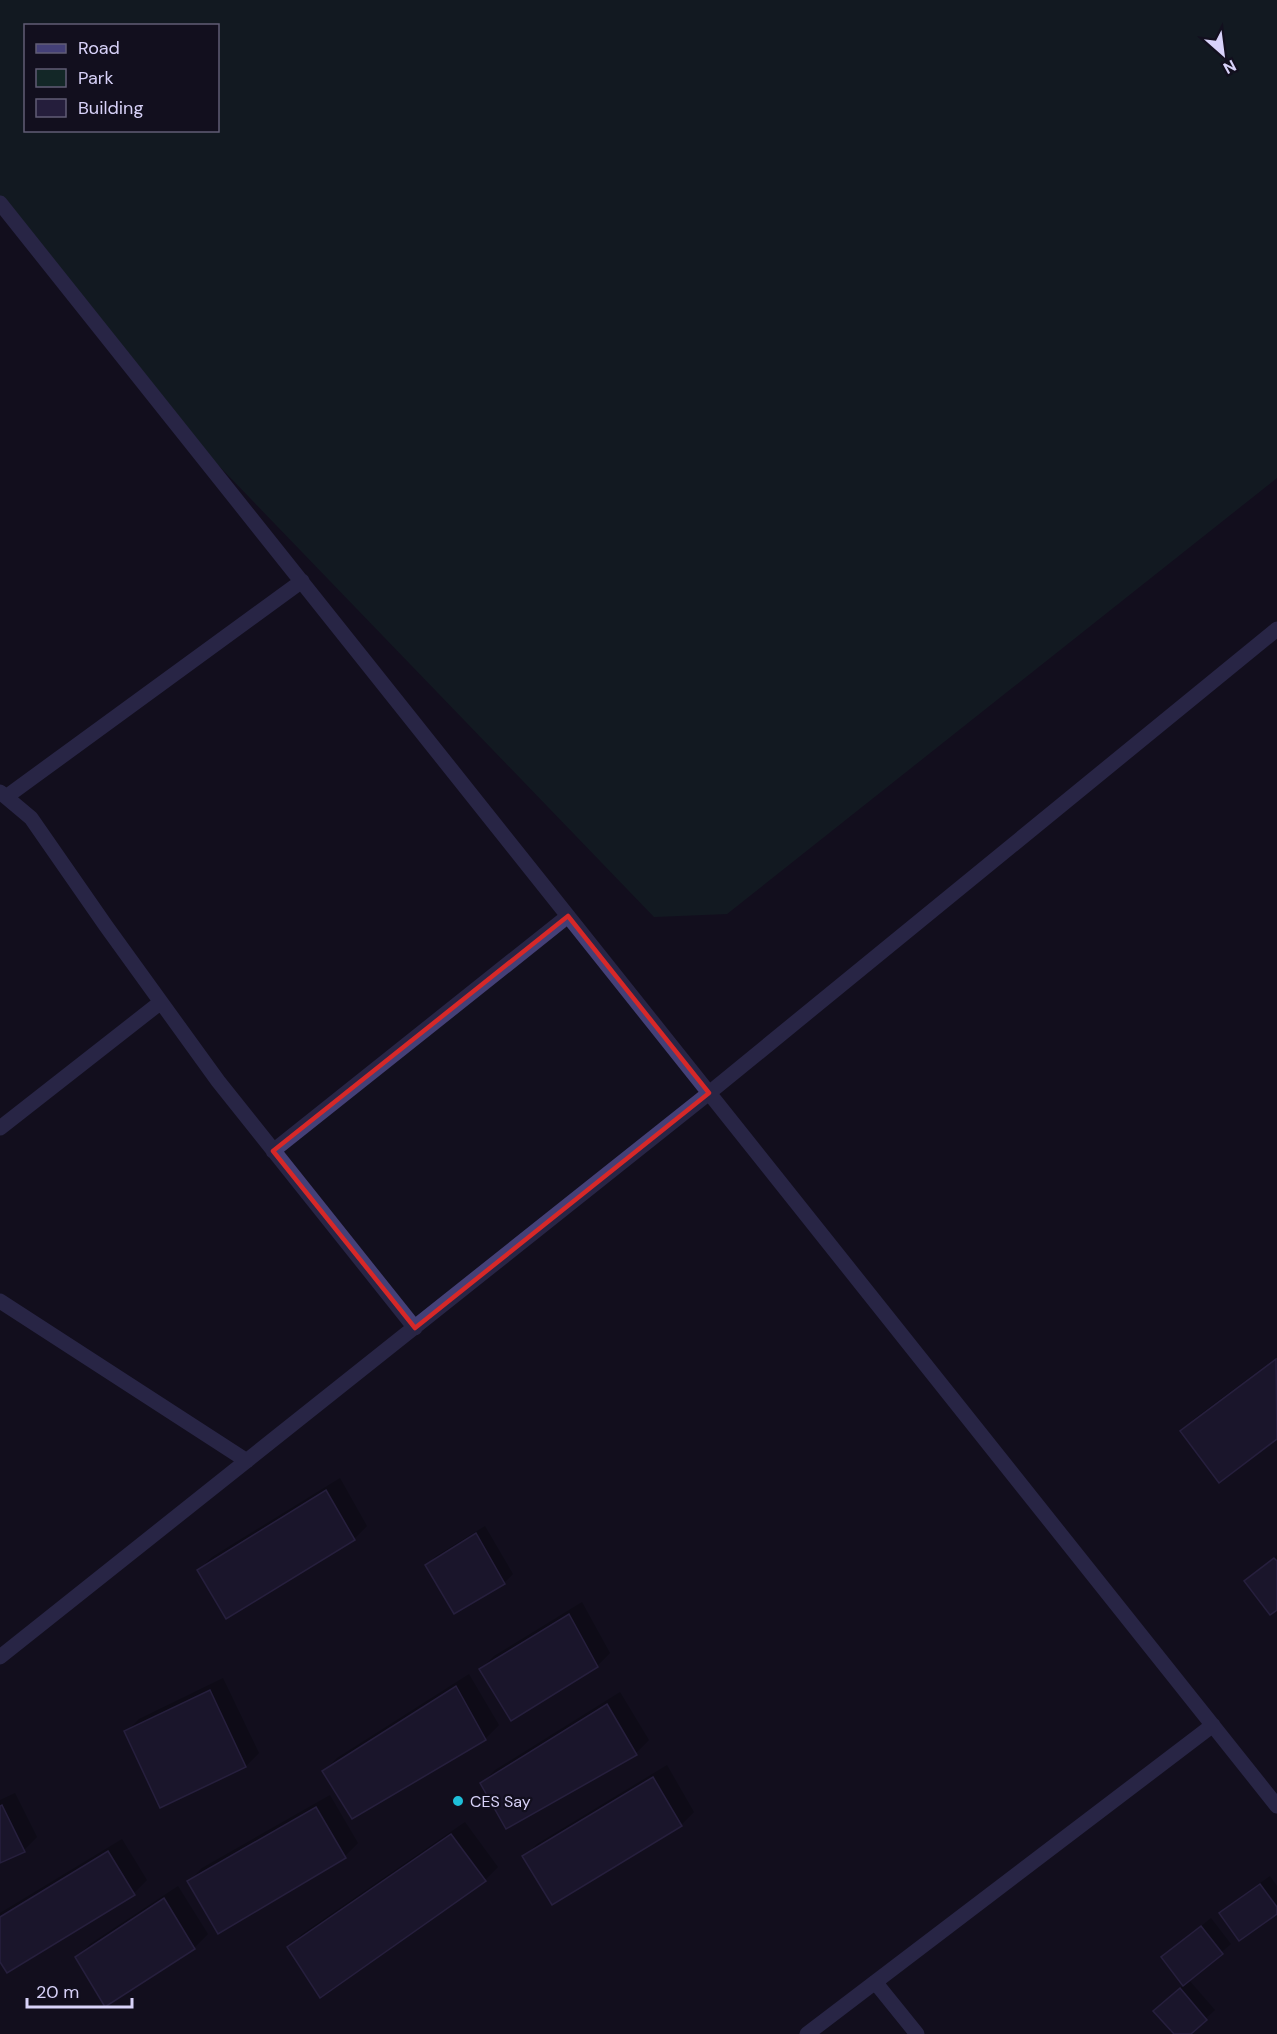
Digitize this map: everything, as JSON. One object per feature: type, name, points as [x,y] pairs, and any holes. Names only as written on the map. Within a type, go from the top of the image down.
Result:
[{"type":"street","points":[[0,203],[1277,1806]]},
{"type":"street","points":[[302,581],[3,795],[31,818],[218,1081],[415,1328]]},
{"type":"street","points":[[0,1657],[709,1093],[1277,628]]},
{"type":"street","points":[[273,1151],[568,916]]},
{"type":"street","points":[[0,1128],[161,1002]]},
{"type":"street","points":[[0,1301],[247,1461]]},
{"type":"street","points":[[807,2034],[1213,1725]]},
{"type":"street","points":[[875,1982],[917,2034]]},
{"type":"highlighted area","points":[[568,916],[709,1093],[415,1328],[273,1151]]},
{"type":"green space","points":[[0,0],[1277,0],[1277,478],[727,914],[654,917],[166,411],[0,203]]},
{"type":"building","points":[[1276,1359],[1277,1439],[1219,1483],[1180,1431]]},
{"type":"building","points":[[326,1490],[355,1540],[226,1619],[197,1570]]},
{"type":"building","points":[[476,1533],[505,1584],[454,1614],[425,1565]]},
{"type":"building","points":[[1274,1558],[1277,1561],[1277,1610],[1270,1615],[1244,1581]]},
{"type":"building","points":[[569,1614],[598,1667],[511,1721],[479,1669]]},
{"type":"building","points":[[456,1686],[486,1740],[352,1819],[322,1771]]},
{"type":"building","points":[[210,1690],[246,1767],[160,1808],[124,1731]]},
{"type":"building","points":[[607,1704],[637,1755],[506,1829],[480,1783]]},
{"type":"building","points":[[653,1777],[682,1826],[552,1905],[522,1856]]},
{"type":"building","points":[[2,1805],[25,1852],[0,1863],[0,1806]]},
{"type":"building","points":[[316,1807],[346,1858],[218,1934],[187,1881]]},
{"type":"building","points":[[451,1834],[486,1881],[320,1998],[287,1947]]},
{"type":"building","points":[[108,1851],[135,1895],[7,1973],[0,1962],[0,1917]]},
{"type":"building","points":[[1260,1884],[1277,1907],[1277,1914],[1239,1941],[1219,1913]]},
{"type":"building","points":[[164,1898],[195,1949],[105,2007],[75,1957]]},
{"type":"building","points":[[1201,1926],[1223,1954],[1183,1986],[1161,1957]]},
{"type":"building","points":[[1180,1988],[1207,2020],[1191,2034],[1174,2034],[1153,2011]]},
{"type":"place","name":"CES Say","points":[[458,1801]]}]
